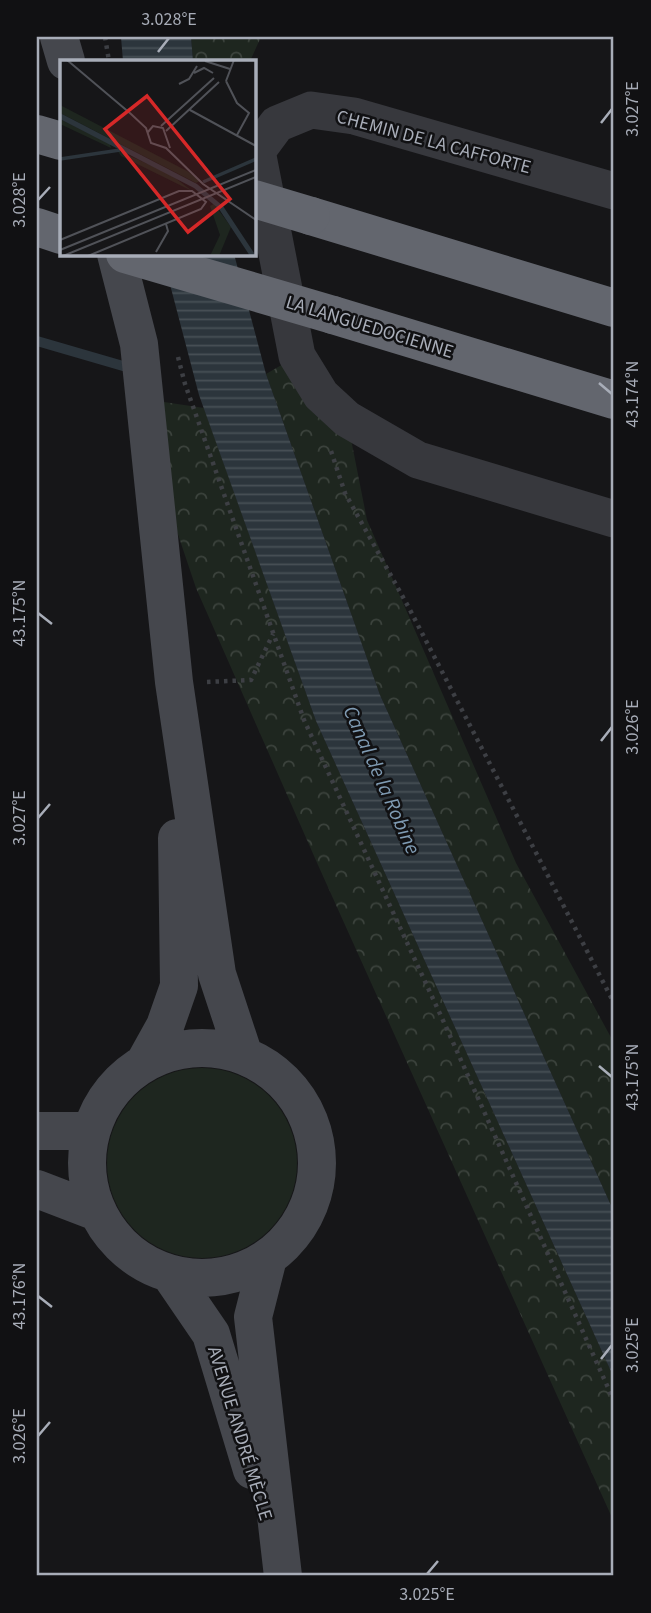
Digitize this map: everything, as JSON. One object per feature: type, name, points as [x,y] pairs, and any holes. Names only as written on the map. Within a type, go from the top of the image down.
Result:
[{"type":"highway","points":[[37,134],[60,141]]},
{"type":"highway","points":[[256,200],[614,308]]},
{"type":"highway","points":[[37,227],[60,235]]},
{"type":"highway","name":"LA LANGUEDOCIENNE","points":[[132,256],[614,400]]},
{"type":"street","points":[[60,37],[66,60]]},
{"type":"street","name":"CHEMIN DE LA CAFFORTE","points":[[614,191],[354,116],[311,110],[276,124],[257,151],[297,356],[321,395],[347,419],[418,460],[614,519]]},
{"type":"street","points":[[117,256],[139,344],[174,682],[217,974],[244,1056]]},
{"type":"street","points":[[145,1062],[165,1026],[179,986],[174,682]]},
{"type":"street","points":[[211,1048],[244,1056],[275,1074],[299,1100],[314,1133],[317,1168],[310,1203],[293,1234],[268,1258],[237,1273],[203,1279],[170,1274],[140,1260],[116,1239],[97,1212],[89,1186],[86,1159],[90,1131],[102,1104],[121,1080],[145,1062],[177,1050],[211,1048]]},
{"type":"street","points":[[37,1130],[90,1131]]},
{"type":"street","points":[[37,1189],[97,1212]]},
{"type":"street","name":"AVENUE ANDRÉ MÈCLE","points":[[268,1258],[253,1317],[281,1569]]},
{"type":"street","name":"AVENUE ANDRÉ MÈCLE","points":[[170,1274],[211,1334],[281,1569]]},
{"type":"path","points":[[105,37],[108,60]]},
{"type":"path","points":[[175,345],[185,384],[304,720],[614,1401]]},
{"type":"path","points":[[345,493],[409,608],[614,1003]]},
{"type":"path","points":[[174,682],[251,680],[273,634]]},
{"type":"green space","points":[[191,37],[261,37],[250,60],[193,60]]},
{"type":"green space","points":[[297,356],[347,419],[367,520],[516,863],[614,1043],[614,1212],[380,695],[266,374]]},
{"type":"green space","points":[[144,399],[204,408],[316,721],[614,1378],[614,1522],[196,588],[150,451]]},
{"type":"green space","points":[[202,1068],[238,1075],[269,1096],[290,1127],[297,1163],[290,1199],[269,1230],[238,1251],[202,1258],[166,1251],[135,1230],[114,1199],[107,1163],[114,1127],[135,1096],[166,1075]]},
{"type":"water","points":[[121,37],[191,37],[193,60],[123,60]]},
{"type":"water","name":"Canal de la Robine","points":[[163,256],[235,256],[266,374],[380,695],[614,1212],[614,1378],[316,721],[199,395]]},
{"type":"waterway","points":[[37,341],[123,366]]}]
